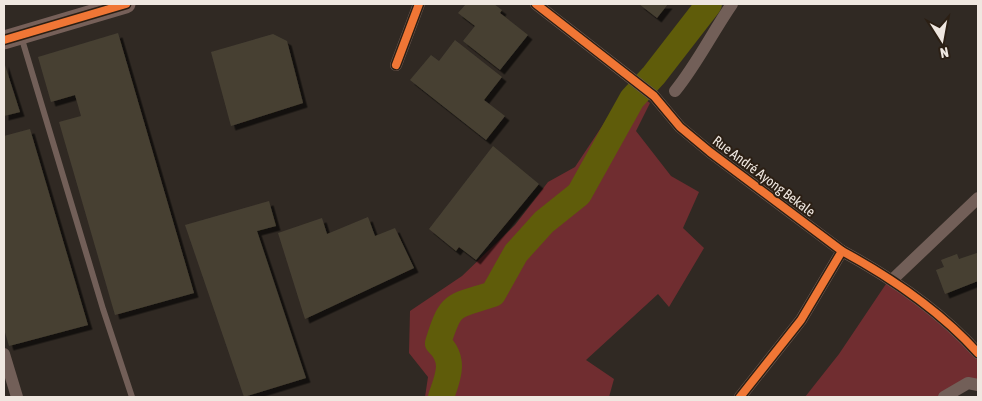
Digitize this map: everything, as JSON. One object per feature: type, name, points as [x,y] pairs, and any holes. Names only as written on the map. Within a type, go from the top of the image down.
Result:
[{"type":"street","points":[[12,37],[126,4]]},
{"type":"street","points":[[396,65],[419,4]]},
{"type":"street","name":"Rue André Ayong Bekale","points":[[536,4],[654,96],[680,127],[710,152],[842,251],[892,280],[963,336],[978,353]]},
{"type":"street","points":[[675,91],[691,71],[710,36],[732,4]]},
{"type":"street","points":[[892,280],[978,198]]},
{"type":"street","points":[[740,397],[801,320],[842,251]]},
{"type":"street","points":[[4,354],[17,397]]},
{"type":"street","points":[[944,397],[968,384],[978,385]]},
{"type":"lane","points":[[12,37],[132,397]]},
{"type":"shaded area","points":[[628,87],[650,103],[636,131],[671,176],[699,192],[683,228],[704,248],[669,307],[658,294],[586,360],[614,379],[609,397],[425,397],[428,377],[409,353],[410,311],[462,276],[515,225],[548,182],[575,167]]},
{"type":"shaded area","points":[[890,278],[978,353],[978,385],[944,397],[805,397],[839,354]]},
{"type":"building","points":[[466,4],[494,4],[502,10],[500,13],[528,35],[500,70],[463,41],[475,26],[458,13]]},
{"type":"building","points":[[639,4],[668,4],[657,18]]},
{"type":"building","points":[[118,33],[194,293],[115,315],[59,122],[81,116],[75,95],[51,102],[38,57]]},
{"type":"building","points":[[273,34],[287,41],[303,103],[231,126],[211,52]]},
{"type":"building","points":[[455,40],[502,77],[484,100],[505,116],[486,140],[410,80],[431,55],[439,61]]},
{"type":"building","points":[[4,62],[20,112],[4,116]]},
{"type":"building","points":[[30,129],[88,325],[9,346],[4,329],[4,136]]},
{"type":"building","points":[[493,146],[539,184],[476,260],[459,247],[456,251],[429,229]]},
{"type":"building","points":[[269,201],[276,226],[257,231],[306,378],[244,397],[185,225]]},
{"type":"building","points":[[368,217],[375,236],[395,228],[414,268],[305,319],[278,233],[322,218],[327,234]]},
{"type":"building","points":[[977,253],[978,281],[945,294],[936,270],[944,267],[941,260],[957,254],[959,259]]},
{"type":"waterway","points":[[441,397],[448,376],[449,362],[444,349],[438,343],[446,319],[461,304],[493,294],[516,253],[544,222],[579,194],[632,99],[654,75],[709,4]]},
{"type":"cycle path","points":[[4,40],[126,4]]},
{"type":"cycle path","points":[[396,65],[419,4]]},
{"type":"cycle path","points":[[536,4],[654,96],[680,127],[710,152],[842,251],[801,320],[740,397]]},
{"type":"cycle path","points":[[842,251],[879,272],[914,296],[948,323],[978,353]]}]
